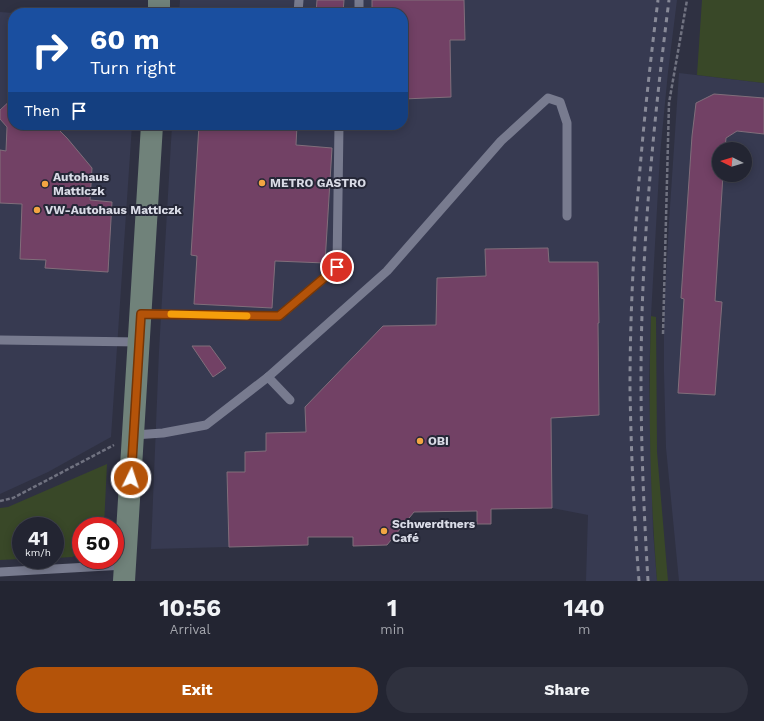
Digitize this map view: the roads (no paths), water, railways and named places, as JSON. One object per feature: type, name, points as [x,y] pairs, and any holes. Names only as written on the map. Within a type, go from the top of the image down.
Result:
[{"type":"main road","points":[[125,573],[152,130]]},
{"type":"lane","points":[[134,435],[163,433],[206,425],[268,377],[387,271],[501,141],[548,98],[560,102],[567,123],[567,216]]},
{"type":"lane","points":[[141,314],[279,316],[337,267],[339,130]]},
{"type":"lane","points":[[0,340],[139,342]]},
{"type":"lane","points":[[268,377],[290,400]]},
{"type":"lane","points":[[0,572],[125,573]]},
{"type":"railway","points":[[639,581],[630,412],[632,291],[642,145],[658,0]]},
{"type":"railway","points":[[648,581],[644,505],[641,379],[643,284],[653,142],[669,0]]},
{"type":"place","name":"METRO GASTRO","points":[[262,183]]},
{"type":"place","name":"Autohaus Matticzk","points":[[45,184]]},
{"type":"place","name":"VW-Autohaus Matticzk","points":[[37,210]]},
{"type":"place","name":"OBI","points":[[420,441]]},
{"type":"place","name":"Schwerdtners Café","points":[[384,531]]}]
